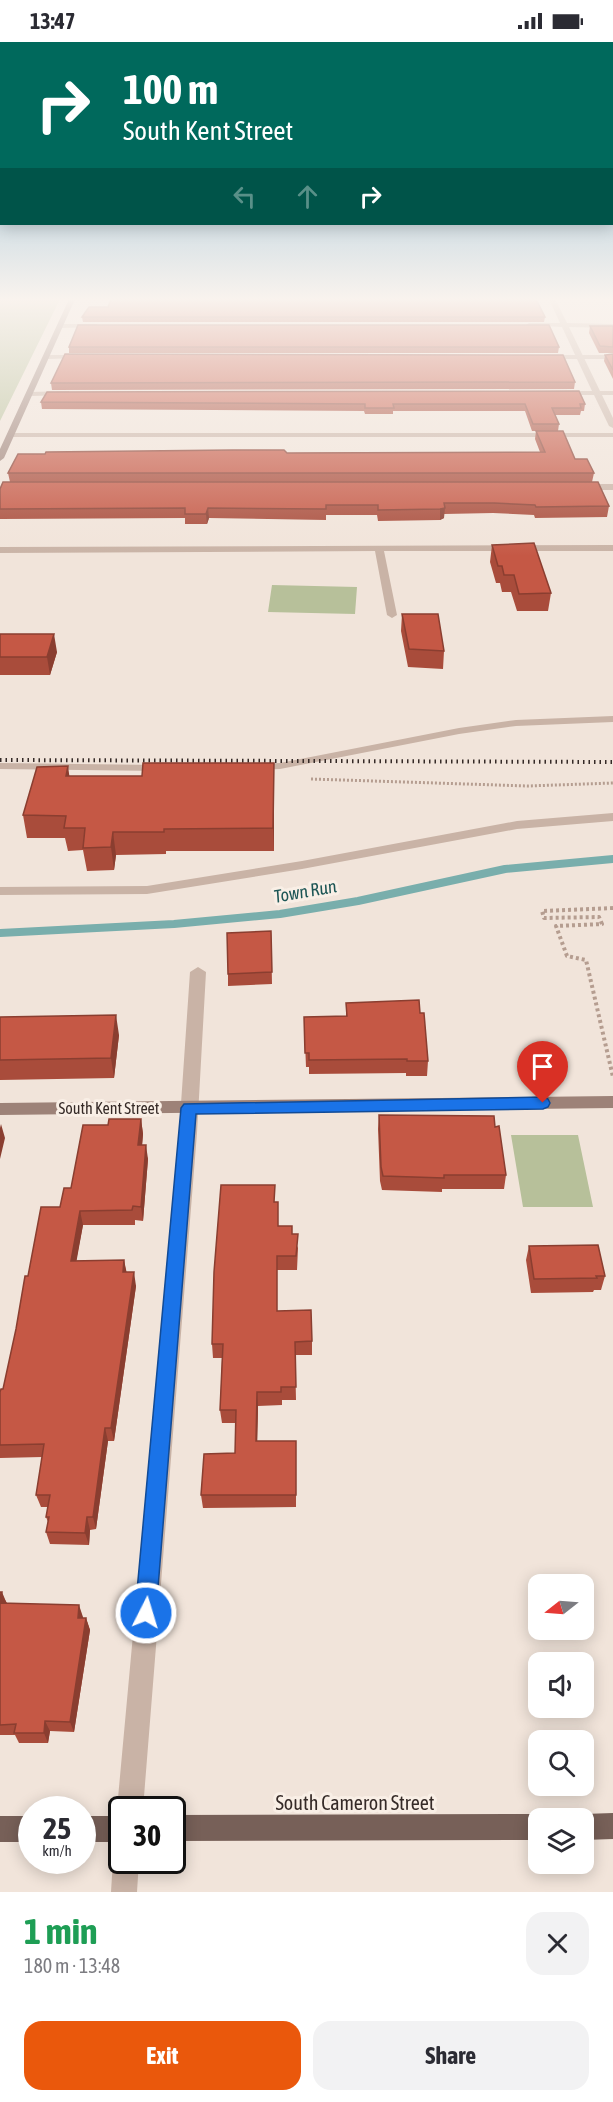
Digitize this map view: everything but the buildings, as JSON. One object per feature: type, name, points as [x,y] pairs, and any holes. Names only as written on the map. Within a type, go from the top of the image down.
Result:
[{"type":"main road","points":[[0,458],[35,383]]},
{"type":"main road","name":"South Kent Street","points":[[0,1109],[613,1103]]},
{"type":"main road","points":[[594,1827],[613,1826]]},
{"type":"main road","name":"South Cameron Street","points":[[186,1828],[528,1827]]},
{"type":"main road","points":[[0,1829],[18,1829]]},
{"type":"street","points":[[591,383],[613,426]]},
{"type":"street","points":[[30,393],[77,393]]},
{"type":"street","points":[[552,393],[613,393]]},
{"type":"street","points":[[567,487],[613,487]]},
{"type":"street","points":[[131,1796],[189,1108],[198,972]]},
{"type":"street","points":[[124,1892],[125,1874]]},
{"type":"lane","points":[[11,435],[613,435]]},
{"type":"lane","points":[[0,550],[613,548]]},
{"type":"lane","points":[[379,549],[392,615]]},
{"type":"lane","points":[[242,768],[280,766],[459,731],[516,723],[613,719]]},
{"type":"lane","points":[[0,766],[172,769]]},
{"type":"lane","points":[[0,891],[147,890],[302,865],[518,825],[613,817]]},
{"type":"path","points":[[309,779],[528,786],[613,783]]},
{"type":"path","points":[[613,908],[542,911],[544,918],[599,917],[602,924],[556,926],[567,956],[586,960],[613,1077]]},
{"type":"green space","points":[[0,383],[19,383],[0,421]]},
{"type":"green space","points":[[272,585],[357,587],[355,614],[268,612]]},
{"type":"green space","points":[[511,1135],[578,1135],[593,1207],[523,1207]]},
{"type":"waterway","name":"Town Run","points":[[0,933],[174,924],[280,914],[358,901],[505,869],[613,859]]},
{"type":"railway","points":[[0,760],[613,762]]},
{"type":"route","points":[[146,1613],[189,1108],[543,1103]]}]
